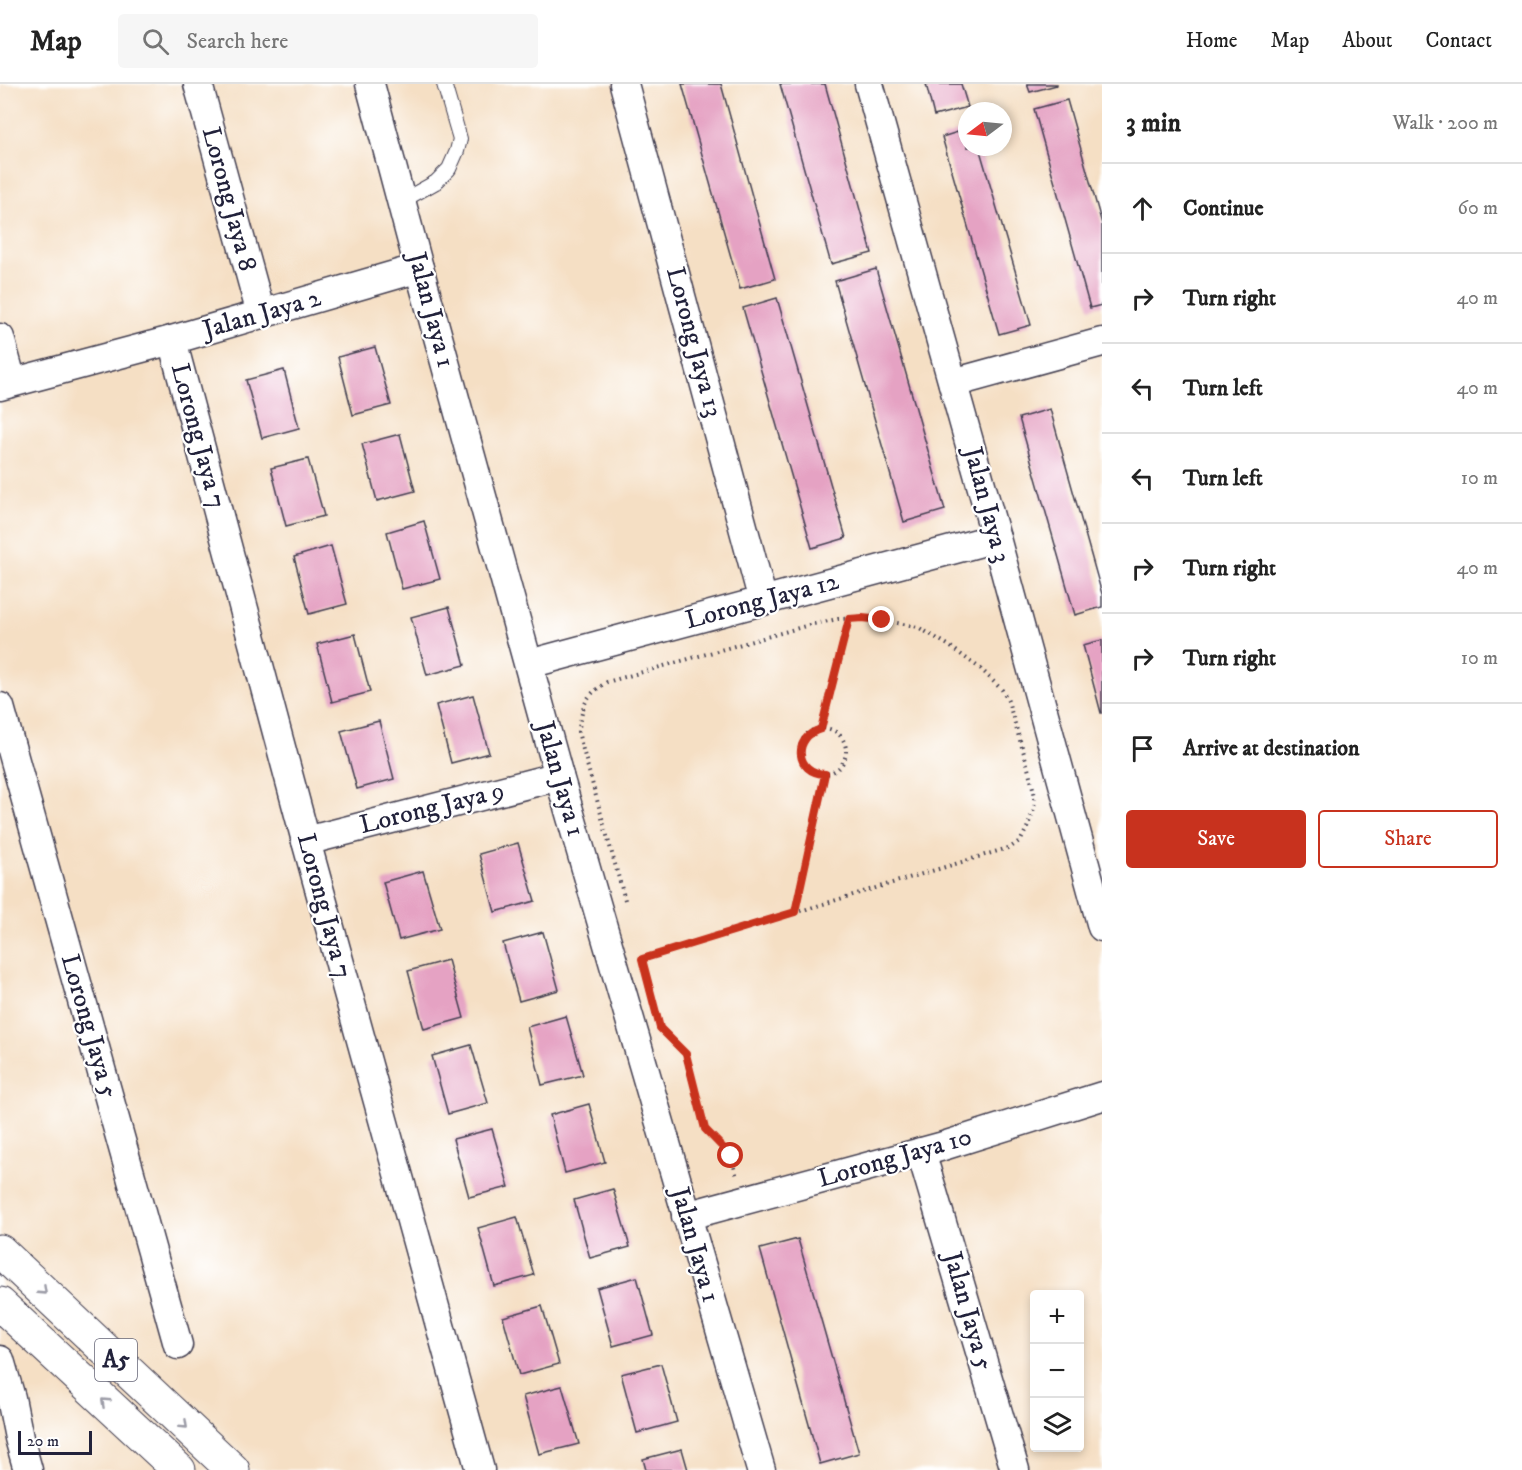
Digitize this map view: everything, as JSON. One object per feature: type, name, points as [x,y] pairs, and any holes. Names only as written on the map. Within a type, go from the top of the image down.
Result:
[{"type":"highway","name":"A5","points":[[0,1251],[232,1470]]},
{"type":"highway","name":"A5","points":[[0,1304],[179,1470]]},
{"type":"street","name":"Lorong Jaya 8","points":[[198,84],[261,314]]},
{"type":"street","name":"Jalan Jaya 1","points":[[370,84],[559,776],[761,1470]]},
{"type":"street","name":"Lorong Jaya 13","points":[[624,84],[763,601]]},
{"type":"street","name":"Jalan Jaya 3","points":[[869,84],[1102,927]]},
{"type":"street","name":"Jalan Jaya 2","points":[[6,384],[172,340],[419,268]]},
{"type":"street","points":[[0,338],[6,384]]},
{"type":"street","name":"Lorong Jaya 7","points":[[172,340],[306,841],[480,1470]]},
{"type":"street","points":[[953,383],[1102,342]]},
{"type":"street","name":"Lorong Jaya 12","points":[[529,664],[996,538]]},
{"type":"street","name":"Lorong Jaya 5","points":[[0,707],[178,1345]]},
{"type":"street","name":"Lorong Jaya 9","points":[[306,841],[559,776]]},
{"type":"street","name":"Lorong Jaya 10","points":[[686,1216],[921,1152],[1102,1096]]},
{"type":"street","name":"Jalan Jaya 5","points":[[921,1152],[1015,1470]]},
{"type":"street","points":[[0,1360],[11,1398],[9,1441],[28,1470]]},
{"type":"lane","points":[[402,201],[436,182],[449,169],[457,150],[460,140],[444,84]]},
{"type":"path","points":[[626,903],[578,732],[584,704],[594,690],[607,682],[809,625],[862,618],[918,627],[981,669],[1002,690],[1008,701],[1035,796],[1034,809],[1021,840],[1011,847],[642,959],[639,948]]},
{"type":"path","points":[[821,729],[849,619]]},
{"type":"path","points":[[821,729],[836,732],[842,738],[846,752],[841,766],[825,774],[807,768],[801,755],[803,741],[814,730],[821,729]]},
{"type":"path","points":[[795,912],[825,774]]},
{"type":"path","points":[[660,1028],[686,1054],[705,1129],[731,1156],[738,1179]]},
{"type":"building","points":[[682,84],[721,84],[775,279],[740,289]]},
{"type":"building","points":[[780,84],[825,84],[872,253],[831,264]]},
{"type":"building","points":[[926,84],[961,84],[966,102],[958,102],[958,110],[934,116]]},
{"type":"building","points":[[1027,84],[1057,84],[1057,85],[1030,92]]},
{"type":"building","points":[[1067,100],[1102,224],[1102,305],[1090,308],[1034,109]]},
{"type":"building","points":[[958,132],[958,156],[982,156],[1031,325],[999,334],[942,137]]},
{"type":"building","points":[[876,269],[945,510],[904,522],[835,281]]},
{"type":"building","points":[[777,298],[846,538],[812,548],[743,308]]},
{"type":"building","points":[[375,347],[391,405],[353,415],[338,357]]},
{"type":"building","points":[[284,370],[299,428],[262,438],[246,380]]},
{"type":"building","points":[[1050,409],[1102,594],[1102,607],[1075,615],[1019,418]]},
{"type":"building","points":[[400,434],[415,491],[377,501],[362,444]]},
{"type":"building","points":[[308,459],[324,516],[286,526],[271,468]]},
{"type":"building","points":[[424,521],[440,579],[402,589],[387,532]]},
{"type":"building","points":[[331,546],[347,604],[309,614],[294,557]]},
{"type":"building","points":[[449,607],[465,665],[427,675],[411,617]]},
{"type":"building","points":[[355,634],[370,692],[332,702],[317,644]]},
{"type":"building","points":[[1102,640],[1102,713],[1101,713],[1083,645]]},
{"type":"building","points":[[473,695],[489,753],[451,763],[436,705]]},
{"type":"building","points":[[379,721],[394,779],[357,789],[341,731]]},
{"type":"building","points":[[518,843],[535,901],[495,912],[479,854]]},
{"type":"building","points":[[423,871],[440,929],[399,940],[383,882]]},
{"type":"building","points":[[543,932],[559,990],[519,1001],[503,943]]},
{"type":"building","points":[[448,960],[464,1018],[424,1029],[408,971]]},
{"type":"building","points":[[566,1016],[583,1075],[542,1085],[527,1027]]},
{"type":"building","points":[[471,1045],[488,1103],[448,1114],[432,1056]]},
{"type":"building","points":[[589,1104],[605,1162],[565,1173],[550,1115]]},
{"type":"building","points":[[492,1129],[509,1187],[469,1197],[453,1139]]},
{"type":"building","points":[[613,1189],[630,1247],[590,1258],[574,1200]]},
{"type":"building","points":[[517,1217],[534,1275],[494,1286],[478,1228]]},
{"type":"building","points":[[798,1239],[859,1453],[820,1464],[760,1249]]},
{"type":"building","points":[[637,1277],[653,1335],[613,1346],[597,1288]]},
{"type":"building","points":[[542,1306],[559,1364],[519,1375],[503,1317]]},
{"type":"building","points":[[661,1364],[677,1422],[637,1433],[621,1374]]},
{"type":"building","points":[[562,1386],[579,1444],[539,1454],[523,1396]]},
{"type":"building","points":[[682,1449],[688,1470],[646,1470],[643,1459]]},
{"type":"route","points":[[731,1156],[705,1129],[686,1054],[660,1028],[642,959],[795,912],[825,774],[807,768],[801,755],[803,741],[814,730],[821,729],[849,619],[882,620]]}]
